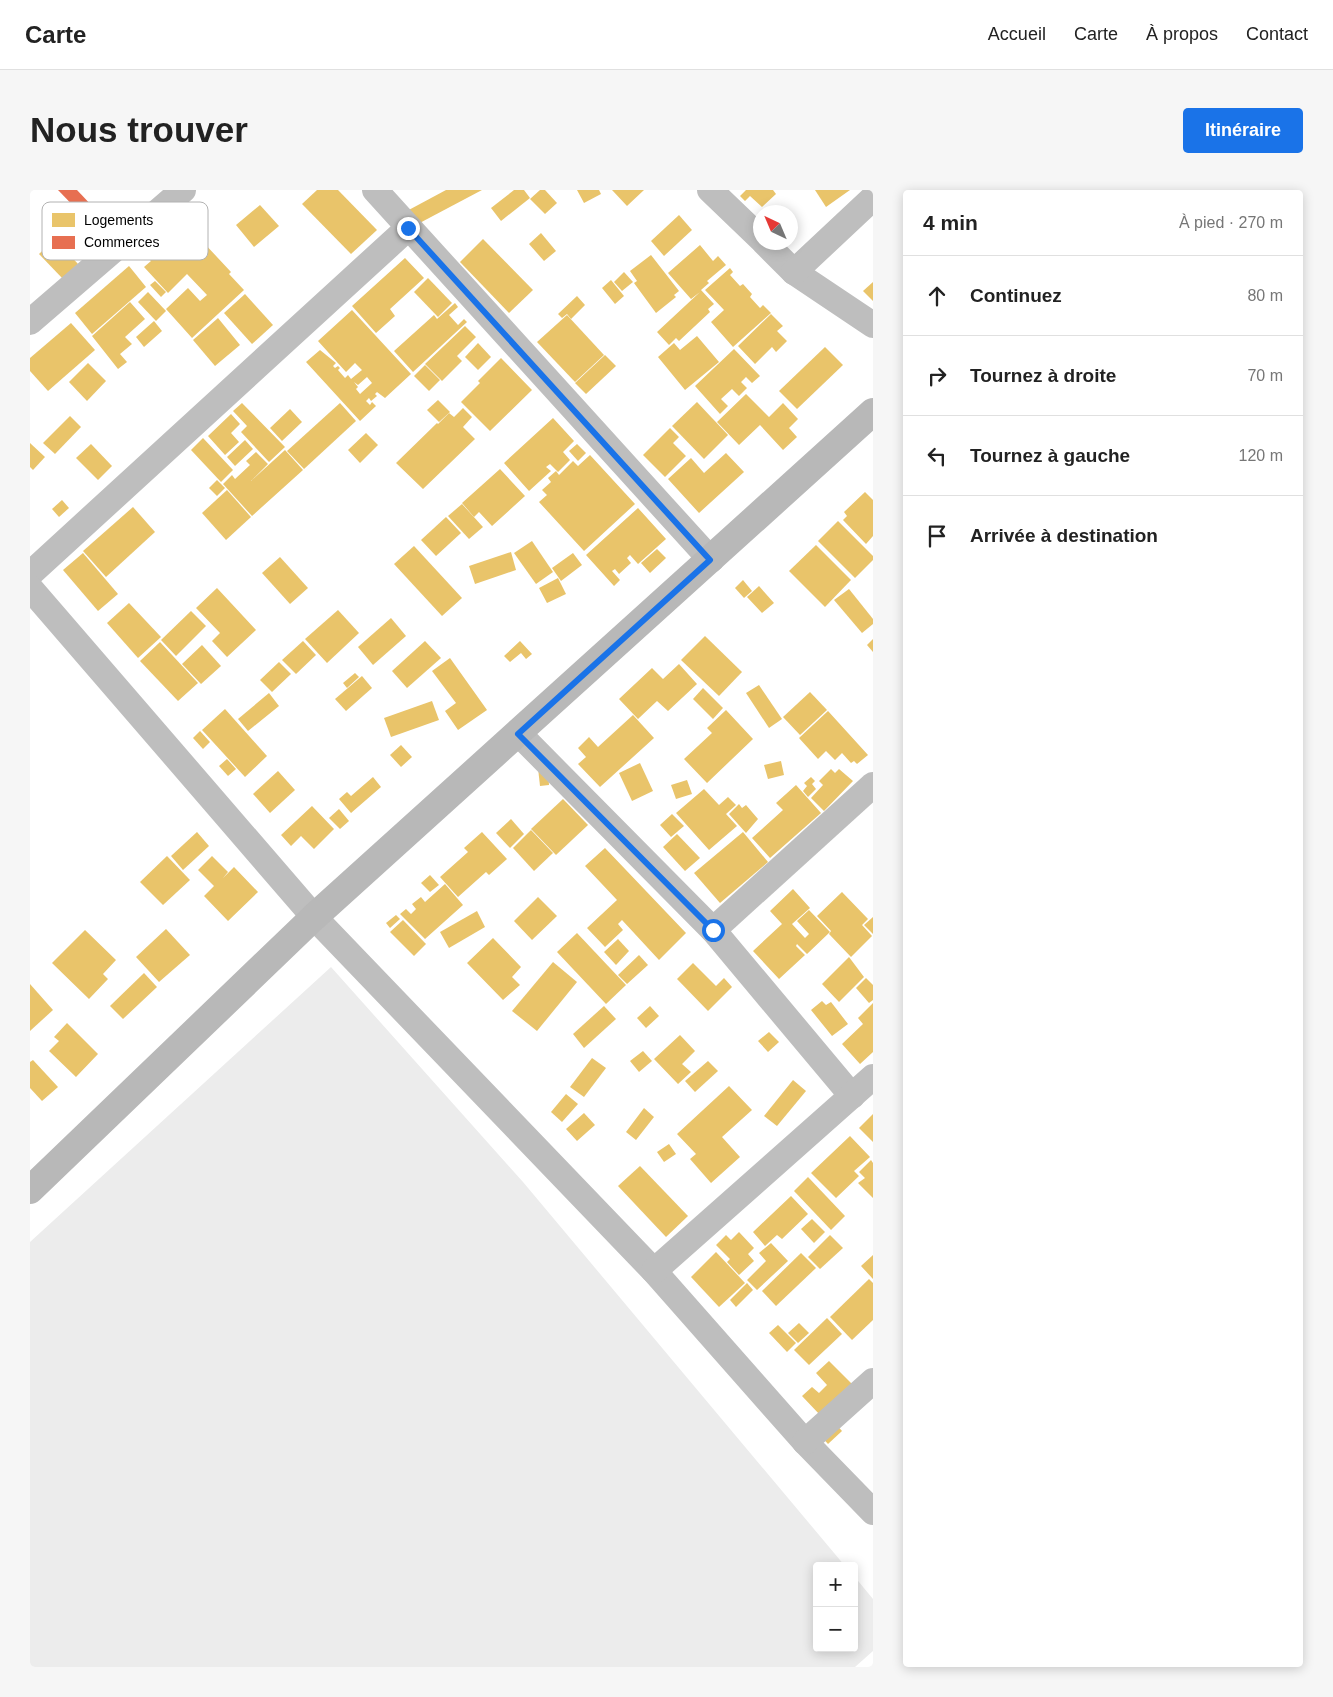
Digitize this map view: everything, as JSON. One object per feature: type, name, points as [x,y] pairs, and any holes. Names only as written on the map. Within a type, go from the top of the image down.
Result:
[{"type":"street","points":[[169,202],[183,190]]},
{"type":"street","points":[[375,190],[710,560]]},
{"type":"street","points":[[710,190],[753,232]]},
{"type":"street","points":[[794,272],[873,198]]},
{"type":"street","points":[[30,574],[408,228]]},
{"type":"street","points":[[772,250],[794,272],[873,325]]},
{"type":"street","points":[[30,322],[102,260]]},
{"type":"street","points":[[30,1190],[314,917],[873,412]]},
{"type":"street","points":[[30,588],[314,917],[654,1271],[804,1442],[873,1512]]},
{"type":"street","points":[[518,734],[713,930],[852,1096]]},
{"type":"street","points":[[713,930],[873,785]]},
{"type":"street","points":[[654,1271],[873,1076]]},
{"type":"street","points":[[804,1442],[873,1381]]},
{"type":"shaded area","points":[[331,967],[523,1182],[842,1562],[813,1562],[813,1652],[858,1652],[858,1581],[873,1599],[873,1651],[855,1667],[30,1667],[30,1242]]},
{"type":"building: Logements","points":[[317,190],[338,190],[377,230],[351,254],[302,204]]},
{"type":"building: Logements","points":[[446,190],[482,190],[414,226],[405,212]]},
{"type":"building: Logements","points":[[514,190],[524,190],[530,198],[501,221],[491,208]]},
{"type":"building: Logements","points":[[540,190],[545,190],[557,203],[545,214],[530,199]]},
{"type":"building: Logements","points":[[577,190],[599,190],[601,194],[584,203]]},
{"type":"building: Logements","points":[[612,190],[644,190],[627,206]]},
{"type":"building: Logements","points":[[746,190],[773,190],[776,194],[764,205],[760,205],[750,196],[745,201],[740,196]]},
{"type":"building: Logements","points":[[815,190],[850,190],[826,207]]},
{"type":"building: Logements","points":[[260,205],[279,226],[254,247],[236,225]]},
{"type":"building: Logements","points":[[679,215],[692,230],[664,256],[651,241]]},
{"type":"building: Logements","points":[[541,233],[556,251],[544,261],[529,244]]},
{"type":"building: Logements","points":[[483,239],[533,290],[509,313],[460,262]]},
{"type":"building: Logements","points":[[700,245],[713,261],[718,256],[726,265],[707,281],[709,283],[701,290],[714,304],[708,309],[710,312],[679,341],[676,338],[669,345],[657,332],[700,292],[691,299],[668,273]]},
{"type":"building: Logements","points":[[208,247],[231,272],[229,274],[244,290],[192,338],[166,309],[188,288],[200,301],[207,295],[187,274],[168,293],[144,267],[151,261],[208,260]]},
{"type":"building: Logements","points":[[651,255],[679,291],[674,295],[676,297],[656,313],[634,283],[637,281],[630,271]]},
{"type":"building: Logements","points":[[405,258],[424,278],[390,309],[395,316],[376,333],[352,306]]},
{"type":"building: Logements","points":[[45,260],[74,260],[78,264],[63,279]]},
{"type":"building: Logements","points":[[129,266],[146,287],[92,334],[75,313]]},
{"type":"building: Logements","points":[[730,268],[733,272],[730,275],[740,286],[743,284],[752,294],[750,297],[760,308],[763,305],[771,313],[733,347],[711,322],[724,310],[705,290]]},
{"type":"building: Logements","points":[[624,272],[633,282],[622,291],[614,282]]},
{"type":"building: Logements","points":[[428,278],[452,303],[438,317],[414,292]]},
{"type":"building: Logements","points":[[611,280],[624,296],[615,304],[602,288]]},
{"type":"building: Logements","points":[[155,281],[166,292],[161,297],[150,285]]},
{"type":"building: Logements","points":[[873,282],[873,301],[863,291]]},
{"type":"building: Logements","points":[[148,292],[166,311],[156,321],[138,302]]},
{"type":"building: Logements","points":[[245,294],[273,325],[252,344],[224,313]]},
{"type":"building: Logements","points":[[577,296],[585,305],[571,319],[567,314],[562,318],[558,314]]},
{"type":"building: Logements","points":[[130,302],[145,319],[125,337],[132,344],[120,354],[127,362],[118,369],[92,336]]},
{"type":"building: Logements","points":[[455,303],[458,307],[449,315],[458,325],[464,319],[467,322],[413,372],[394,351],[434,315],[437,319]]},
{"type":"building: Logements","points":[[352,310],[411,374],[385,398],[377,392],[375,394],[377,396],[371,401],[369,398],[366,401],[370,405],[372,402],[376,406],[360,421],[306,362],[320,350],[336,363],[333,366],[340,368],[338,370],[345,378],[348,375],[351,379],[362,370],[355,363],[346,372],[318,341]],"holes":[[[367,377],[372,383],[360,394],[354,382],[358,385]]]},
{"type":"building: Logements","points":[[771,314],[783,326],[777,331],[787,341],[776,352],[772,347],[755,364],[738,346]]},
{"type":"building: Logements","points":[[567,315],[604,355],[575,382],[537,342]]},
{"type":"building: Logements","points":[[218,318],[240,345],[215,366],[193,340]]},
{"type":"building: Logements","points":[[154,321],[162,331],[144,347],[136,337]]},
{"type":"building: Logements","points":[[71,323],[95,350],[48,391],[30,371],[30,358]]},
{"type":"building: Logements","points":[[465,326],[476,337],[457,356],[462,361],[442,381],[425,364]]},
{"type":"building: Logements","points":[[697,336],[719,362],[685,390],[658,357],[674,343],[680,350]]},
{"type":"building: Logements","points":[[478,343],[491,357],[478,370],[465,357]]},
{"type":"building: Logements","points":[[825,347],[843,365],[797,409],[779,391]]},
{"type":"building: Logements","points":[[734,349],[760,376],[752,383],[746,377],[741,382],[747,388],[739,396],[732,389],[721,399],[728,406],[720,414],[695,386]]},
{"type":"building: Logements","points":[[605,355],[616,366],[586,394],[575,383]]},
{"type":"building: Logements","points":[[501,358],[532,390],[490,431],[461,402],[480,383],[478,381]]},
{"type":"building: Logements","points":[[88,363],[106,381],[87,401],[69,382]]},
{"type":"building: Logements","points":[[425,365],[440,380],[429,391],[414,376]]},
{"type":"building: Logements","points":[[746,394],[769,417],[783,403],[798,419],[789,428],[797,437],[783,450],[760,425],[739,445],[717,422]]},
{"type":"building: Logements","points":[[438,400],[450,412],[439,422],[427,410]]},
{"type":"building: Logements","points":[[697,402],[728,435],[704,459],[672,426]]},
{"type":"building: Logements","points":[[242,403],[285,447],[269,462],[241,432],[247,426],[233,411]]},
{"type":"building: Logements","points":[[340,403],[356,421],[304,469],[287,451]]},
{"type":"building: Logements","points":[[463,408],[472,417],[463,427],[475,439],[423,489],[396,463],[449,413],[454,417]]},
{"type":"building: Logements","points":[[290,409],[302,422],[282,441],[270,428]]},
{"type":"building: Logements","points":[[231,414],[240,424],[231,433],[239,442],[225,455],[208,436]]},
{"type":"building: Logements","points":[[70,416],[81,427],[55,454],[43,443]]},
{"type":"building: Logements","points":[[553,418],[574,441],[563,452],[570,460],[558,472],[550,464],[546,467],[551,471],[529,491],[504,463]]},
{"type":"building: Logements","points":[[670,428],[679,437],[673,443],[686,456],[665,477],[643,455]]},
{"type":"building: Logements","points":[[366,433],[378,445],[360,463],[348,450]]},
{"type":"building: Logements","points":[[203,438],[233,470],[221,482],[191,450]]},
{"type":"building: Logements","points":[[245,440],[253,449],[235,466],[227,457]]},
{"type":"building: Logements","points":[[30,443],[45,457],[33,470],[30,467]]},
{"type":"building: Logements","points":[[91,444],[112,466],[98,480],[76,458]]},
{"type":"building: Logements","points":[[577,444],[586,453],[578,461],[569,451]]},
{"type":"building: Logements","points":[[285,450],[303,470],[252,516],[223,484],[232,475],[235,479],[250,465],[246,461],[256,452],[268,464],[251,481]]},
{"type":"building: Logements","points":[[726,453],[744,472],[699,513],[668,479],[691,458],[704,473]]},
{"type":"building: Logements","points":[[590,455],[635,504],[584,551],[539,502],[547,495],[542,490],[551,482],[548,478],[556,471],[559,475],[573,461],[578,466]]},
{"type":"building: Logements","points":[[500,469],[525,496],[492,526],[479,512],[474,517],[462,503]]},
{"type":"building: Logements","points":[[217,480],[225,488],[217,496],[209,488]]},
{"type":"building: Logements","points":[[227,490],[251,517],[226,540],[202,513]]},
{"type":"building: Logements","points":[[865,492],[873,500],[873,536],[866,544],[843,520],[847,516],[844,512]]},
{"type":"building: Logements","points":[[62,500],[69,508],[59,517],[52,509]]},
{"type":"building: Logements","points":[[462,504],[483,527],[469,539],[448,516]]},
{"type":"building: Logements","points":[[133,507],[155,532],[106,577],[83,551]]},
{"type":"building: Logements","points":[[638,508],[666,539],[638,564],[630,555],[627,558],[631,563],[619,574],[615,569],[612,571],[620,580],[614,586],[586,555]]},
{"type":"building: Logements","points":[[446,517],[461,533],[436,556],[421,540]]},
{"type":"building: Logements","points":[[838,521],[873,556],[873,560],[855,578],[818,541]]},
{"type":"building: Logements","points":[[532,541],[553,572],[536,584],[514,553]]},
{"type":"building: Logements","points":[[816,545],[851,580],[825,607],[789,571]]},
{"type":"building: Logements","points":[[414,546],[462,598],[442,616],[394,564]]},
{"type":"building: Logements","points":[[657,549],[666,558],[650,573],[641,563]]},
{"type":"building: Logements","points":[[511,552],[516,570],[475,584],[469,566]]},
{"type":"building: Logements","points":[[83,553],[118,594],[98,611],[63,570]]},
{"type":"building: Logements","points":[[573,553],[582,565],[561,581],[552,568]]},
{"type":"building: Logements","points":[[280,557],[308,588],[290,604],[262,573]]},
{"type":"building: Logements","points":[[558,578],[566,594],[547,603],[539,588]]},
{"type":"building: Logements","points":[[743,580],[752,591],[744,598],[735,588]]},
{"type":"building: Logements","points":[[759,586],[774,603],[762,613],[747,597]]},
{"type":"building: Logements","points":[[217,588],[256,630],[227,657],[212,641],[220,633],[196,608]]},
{"type":"building: Logements","points":[[849,589],[873,619],[873,624],[862,633],[834,600]]},
{"type":"building: Logements","points":[[129,603],[161,637],[138,658],[107,623]]},
{"type":"building: Logements","points":[[338,610],[359,633],[327,663],[305,639]]},
{"type":"building: Logements","points":[[191,611],[206,626],[176,656],[161,640]]},
{"type":"building: Logements","points":[[391,618],[406,636],[373,665],[358,647]]},
{"type":"building: Logements","points":[[705,636],[742,672],[719,696],[681,660]]},
{"type":"building: Logements","points":[[873,639],[873,652],[867,645]]},
{"type":"building: Logements","points":[[303,641],[316,655],[296,674],[282,660]]},
{"type":"building: Logements","points":[[425,641],[441,658],[407,688],[392,671]]},
{"type":"building: Logements","points":[[520,641],[532,654],[526,659],[521,653],[510,662],[504,656]]},
{"type":"building: Logements","points":[[160,642],[198,683],[178,701],[140,661]]},
{"type":"building: Logements","points":[[202,645],[221,666],[201,684],[182,664]]},
{"type":"building: Logements","points":[[450,658],[487,710],[458,730],[445,711],[456,703],[432,671]]},
{"type":"building: Logements","points":[[279,662],[291,674],[272,692],[260,680]]},
{"type":"building: Logements","points":[[679,664],[697,684],[668,711],[657,701],[638,719],[619,699],[652,668],[663,679]]},
{"type":"building: Logements","points":[[355,673],[359,677],[347,688],[343,683]]},
{"type":"building: Logements","points":[[362,676],[372,688],[346,711],[335,699]]},
{"type":"building: Logements","points":[[759,685],[782,719],[769,728],[746,693]]},
{"type":"building: Logements","points":[[703,688],[723,708],[713,719],[693,699]]},
{"type":"building: Logements","points":[[810,692],[827,710],[800,735],[783,717]]},
{"type":"building: Logements","points":[[269,693],[279,706],[248,731],[238,719]]},
{"type":"building: Logements","points":[[432,701],[439,720],[391,737],[384,718]]},
{"type":"building: Logements","points":[[225,709],[267,756],[245,777],[202,730]]},
{"type":"building: Logements","points":[[726,710],[753,739],[707,783],[684,759],[712,733],[707,728]]},
{"type":"building: Logements","points":[[828,711],[868,755],[857,764],[854,761],[851,763],[842,753],[835,760],[826,751],[818,759],[799,738]]},
{"type":"building: Logements","points":[[633,715],[654,738],[600,787],[578,764],[586,757],[578,748],[589,737],[598,747]]},
{"type":"building: Logements","points":[[200,731],[210,742],[203,749],[193,738]]},
{"type":"building: Logements","points":[[401,745],[412,757],[401,767],[390,755]]},
{"type":"building: Logements","points":[[227,759],[236,769],[228,776],[219,766]]},
{"type":"building: Logements","points":[[781,761],[784,775],[768,779],[764,765]]},
{"type":"building: Logements","points":[[640,763],[653,791],[632,801],[619,773]]},
{"type":"building: Logements","points":[[548,767],[549,785],[540,786],[538,768]]},
{"type":"building: Logements","points":[[831,769],[835,773],[839,769],[853,781],[824,811],[811,798],[823,785],[819,781]]},
{"type":"building: Logements","points":[[278,771],[295,790],[270,813],[253,794]]},
{"type":"building: Logements","points":[[373,777],[381,787],[351,813],[339,799],[347,792],[351,796]]},
{"type":"building: Logements","points":[[811,777],[815,781],[812,784],[816,789],[808,797],[803,791],[807,786],[804,783]]},
{"type":"building: Logements","points":[[687,780],[692,794],[676,799],[671,785]]},
{"type":"building: Logements","points":[[796,785],[821,813],[770,858],[752,838],[783,810],[776,803]]},
{"type":"building: Logements","points":[[704,789],[719,805],[728,797],[736,805],[726,814],[737,826],[709,850],[676,813]]},
{"type":"building: Logements","points":[[563,799],[588,825],[556,855],[531,829]]},
{"type":"building: Logements","points":[[739,804],[742,808],[746,805],[758,819],[746,833],[729,814]]},
{"type":"building: Logements","points":[[312,806],[334,829],[314,849],[301,836],[291,846],[281,835]]},
{"type":"building: Logements","points":[[339,809],[349,821],[340,829],[329,818]]},
{"type":"building: Logements","points":[[672,814],[684,826],[671,837],[660,825]]},
{"type":"building: Logements","points":[[511,819],[524,834],[510,848],[496,833]]},
{"type":"building: Logements","points":[[531,830],[553,853],[534,871],[513,848]]},
{"type":"building: Logements","points":[[197,832],[209,846],[183,870],[171,856]]},
{"type":"building: Logements","points":[[482,832],[507,859],[489,875],[486,872],[458,897],[440,877],[468,852],[464,848]]},
{"type":"building: Logements","points":[[743,832],[768,862],[720,903],[694,873]]},
{"type":"building: Logements","points":[[677,834],[700,858],[685,871],[663,847]]},
{"type":"building: Logements","points":[[605,848],[686,933],[659,960],[622,920],[618,924],[623,930],[605,947],[587,928],[617,900],[585,866]]},
{"type":"building: Logements","points":[[167,856],[190,880],[163,905],[140,882]]},
{"type":"building: Logements","points":[[212,856],[228,872],[223,878],[234,867],[258,892],[228,921],[204,896],[214,886],[198,870]]},
{"type":"building: Logements","points":[[430,875],[439,885],[430,892],[421,883]]},
{"type":"building: Logements","points":[[445,884],[463,905],[425,939],[400,914],[406,909],[411,914],[416,909],[412,904],[421,897],[425,902]]},
{"type":"building: Logements","points":[[793,889],[810,908],[792,924],[805,938],[809,934],[797,921],[809,910],[830,932],[807,954],[797,944],[796,946],[805,955],[779,979],[753,951],[782,924],[770,911]]},
{"type":"building: Logements","points":[[842,892],[868,919],[862,925],[872,936],[851,957],[829,934],[831,931],[817,916]]},
{"type":"building: Logements","points":[[538,897],[557,916],[532,940],[514,921]]},
{"type":"building: Logements","points":[[477,911],[485,927],[449,948],[440,932]]},
{"type":"building: Logements","points":[[396,915],[400,919],[390,928],[386,923]]},
{"type":"building: Logements","points":[[873,917],[873,934],[864,925]]},
{"type":"building: Logements","points":[[403,920],[426,944],[414,956],[390,932]]},
{"type":"building: Logements","points":[[166,929],[190,955],[159,982],[136,957]]},
{"type":"building: Logements","points":[[85,930],[116,960],[103,974],[108,979],[89,999],[52,963]]},
{"type":"building: Logements","points":[[577,933],[626,985],[606,1004],[557,952]]},
{"type":"building: Logements","points":[[493,938],[521,967],[512,977],[520,985],[503,1000],[467,963]]},
{"type":"building: Logements","points":[[618,939],[629,951],[616,965],[604,952]]},
{"type":"building: Logements","points":[[639,955],[648,965],[627,984],[618,975]]},
{"type":"building: Logements","points":[[849,957],[864,977],[839,1002],[822,984]]},
{"type":"building: Logements","points":[[553,962],[577,982],[537,1031],[512,1011]]},
{"type":"building: Logements","points":[[693,963],[716,986],[724,978],[732,987],[708,1011],[677,979]]},
{"type":"building: Logements","points":[[144,973],[157,987],[123,1019],[110,1006]]},
{"type":"building: Logements","points":[[866,978],[873,985],[873,1000],[869,1003],[856,988]]},
{"type":"building: Logements","points":[[30,984],[53,1010],[30,1031]]},
{"type":"building: Logements","points":[[822,1001],[826,1005],[831,1002],[848,1024],[832,1036],[811,1010]]},
{"type":"building: Logements","points":[[873,1003],[873,1052],[860,1064],[842,1044],[863,1024],[858,1018]]},
{"type":"building: Logements","points":[[604,1006],[616,1019],[584,1048],[573,1034]]},
{"type":"building: Logements","points":[[650,1006],[659,1016],[646,1028],[637,1018]]},
{"type":"building: Logements","points":[[67,1023],[98,1054],[76,1077],[49,1051],[59,1041],[54,1037]]},
{"type":"building: Logements","points":[[769,1032],[779,1042],[768,1052],[758,1041]]},
{"type":"building: Logements","points":[[680,1035],[695,1051],[682,1064],[691,1072],[678,1084],[654,1059]]},
{"type":"building: Logements","points":[[643,1051],[652,1061],[639,1072],[630,1061]]},
{"type":"building: Logements","points":[[592,1058],[606,1068],[584,1097],[570,1087]]},
{"type":"building: Logements","points":[[33,1060],[58,1087],[42,1101],[30,1088],[30,1062]]},
{"type":"building: Logements","points":[[708,1061],[718,1071],[695,1092],[685,1081]]},
{"type":"building: Logements","points":[[793,1080],[806,1091],[777,1126],[764,1116]]},
{"type":"building: Logements","points":[[729,1086],[752,1110],[722,1137],[740,1157],[711,1183],[690,1159],[696,1154],[677,1134]]},
{"type":"building: Logements","points":[[566,1094],[578,1104],[562,1122],[551,1112]]},
{"type":"building: Logements","points":[[644,1108],[654,1117],[636,1140],[626,1132]]},
{"type":"building: Logements","points":[[584,1113],[595,1125],[577,1141],[566,1129]]},
{"type":"building: Logements","points":[[873,1114],[873,1142],[859,1128]]},
{"type":"building: Logements","points":[[850,1136],[870,1157],[854,1171],[859,1176],[836,1198],[811,1173]]},
{"type":"building: Logements","points":[[669,1144],[676,1154],[664,1162],[657,1152]]},
{"type":"building: Logements","points":[[871,1160],[873,1163],[873,1198],[858,1183],[865,1178],[859,1172]]},
{"type":"building: Logements","points":[[640,1166],[688,1216],[666,1237],[618,1186]]},
{"type":"building: Logements","points":[[808,1177],[845,1216],[831,1230],[794,1191]]},
{"type":"building: Logements","points":[[791,1196],[808,1214],[782,1239],[777,1235],[765,1246],[753,1232]]},
{"type":"building: Logements","points":[[812,1219],[825,1232],[814,1243],[801,1229]]},
{"type":"building: Logements","points":[[739,1232],[754,1248],[748,1254],[754,1261],[739,1275],[727,1262],[730,1259],[716,1245],[726,1235],[731,1240]]},
{"type":"building: Logements","points":[[830,1235],[843,1248],[820,1269],[808,1257]]},
{"type":"building: Logements","points":[[771,1243],[788,1261],[757,1290],[747,1280],[766,1261],[759,1253]]},
{"type":"building: Logements","points":[[716,1252],[745,1283],[719,1307],[691,1277]]},
{"type":"building: Logements","points":[[801,1253],[816,1268],[776,1306],[762,1291]]},
{"type":"building: Logements","points":[[873,1255],[873,1279],[861,1266]]},
{"type":"building: Logements","points":[[869,1279],[873,1283],[873,1320],[852,1340],[830,1317]]},
{"type":"building: Logements","points":[[747,1283],[753,1290],[736,1307],[730,1300]]},
{"type":"building: Logements","points":[[827,1318],[842,1334],[809,1365],[794,1350]]},
{"type":"building: Logements","points":[[799,1323],[809,1333],[798,1343],[788,1333]]},
{"type":"building: Logements","points":[[778,1325],[796,1343],[787,1352],[769,1333]]},
{"type":"building: Logements","points":[[829,1361],[852,1384],[820,1415],[802,1396],[812,1387],[819,1393],[827,1385],[816,1373]]},
{"type":"building: Logements","points":[[834,1422],[842,1431],[828,1444],[820,1435]]},
{"type":"building: Commerces","points":[[58,190],[77,190],[88,202],[70,202]]},
{"type":"route","points":[[408,228],[710,560],[518,734],[713,930]]}]
